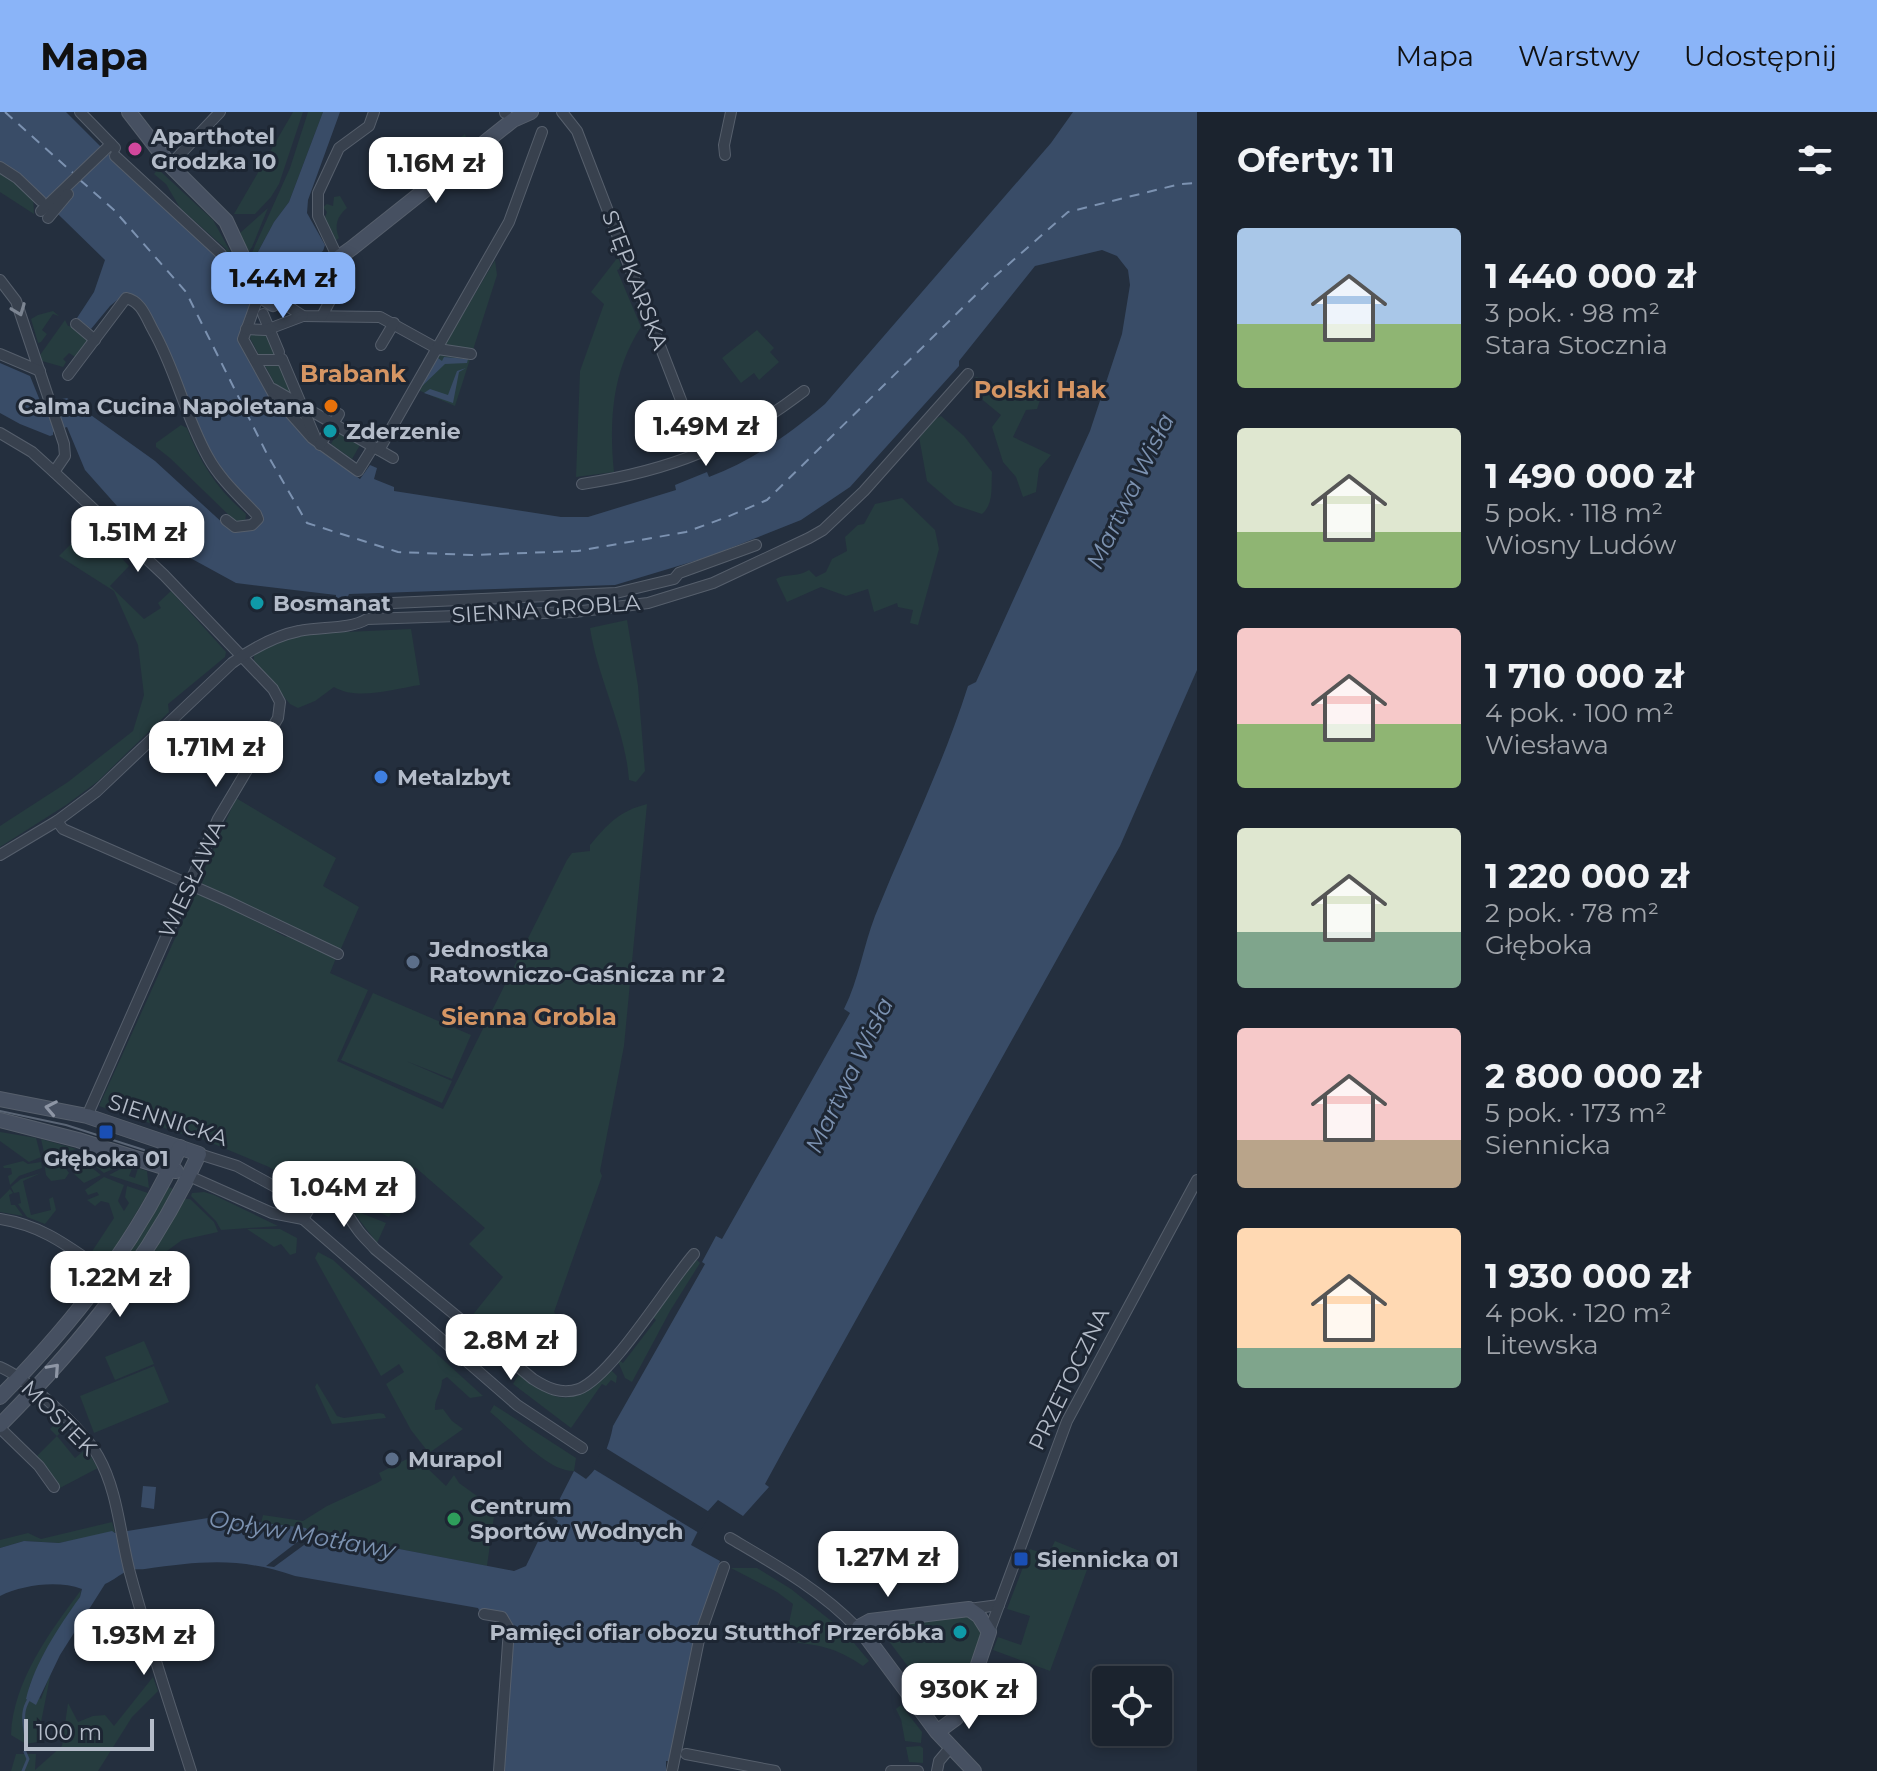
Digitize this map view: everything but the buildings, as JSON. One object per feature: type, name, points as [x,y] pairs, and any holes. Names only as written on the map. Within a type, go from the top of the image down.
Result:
[{"type":"street","points":[[80,112],[112,149],[221,254]]},
{"type":"street","points":[[129,112],[170,165],[226,221],[259,300],[243,339],[269,387],[319,444],[358,471],[376,449],[438,349],[509,222],[542,132]]},
{"type":"street","points":[[170,165],[220,112]]},
{"type":"street","points":[[338,258],[318,216],[318,193],[339,148],[369,126],[374,112]]},
{"type":"street","points":[[259,300],[276,303],[513,120],[531,112]]},
{"type":"street","name":"STĘPKARSKA","points":[[562,112],[577,131],[701,452]]},
{"type":"street","points":[[725,155],[731,112]]},
{"type":"street","points":[[112,149],[149,178]]},
{"type":"street","points":[[0,167],[17,178],[44,212],[112,149]]},
{"type":"street","points":[[322,316],[333,295],[327,279]]},
{"type":"street","points":[[0,280],[16,301],[60,431],[65,456],[54,472]]},
{"type":"street","points":[[68,375],[126,298],[140,306],[158,337],[189,419],[209,459],[258,519],[252,525],[235,527],[226,520]]},
{"type":"street","points":[[286,305],[303,316]]},
{"type":"street","points":[[263,314],[319,444]]},
{"type":"street","points":[[246,329],[269,328],[303,316],[380,317],[438,349],[471,354]]},
{"type":"street","points":[[381,345],[394,323]]},
{"type":"street","points":[[76,324],[95,340]]},
{"type":"street","points":[[0,354],[40,371]]},
{"type":"street","points":[[255,360],[281,357]]},
{"type":"street","name":"SIENNA GROBLA","points":[[0,855],[57,821],[114,777],[241,656],[279,636],[358,624],[367,619],[598,611],[655,602],[699,588],[823,530],[881,472],[968,374]]},
{"type":"street","points":[[269,387],[336,419],[393,458]]},
{"type":"street","points":[[582,484],[650,472],[701,452],[768,419],[804,391]]},
{"type":"street","points":[[319,444],[336,419]]},
{"type":"street","points":[[0,433],[32,452],[54,472],[164,575],[241,656]]},
{"type":"street","points":[[370,604],[616,593],[674,579],[679,573],[756,545]]},
{"type":"street","name":"WIESŁAWA","points":[[87,1116],[218,819],[278,718],[281,709],[278,696],[241,656]]},
{"type":"street","points":[[57,821],[63,829],[188,883],[338,954]]},
{"type":"street","name":"SIENNICKA","points":[[0,1099],[87,1116],[237,1166],[281,1190],[303,1219],[491,1382],[540,1423],[582,1448]]},
{"type":"street","name":"SIENNICKA","points":[[0,1120],[170,1169],[272,1213],[303,1219]]},
{"type":"street","points":[[0,1397],[54,1341],[104,1277],[148,1210],[180,1147]]},
{"type":"street","points":[[54,1487],[39,1466],[0,1427],[117,1292],[152,1241],[199,1154]]},
{"type":"street","name":"PRZETOCZNA","points":[[937,1732],[956,1718],[964,1706],[1067,1421],[1197,1180]]},
{"type":"street","points":[[303,1219],[319,1197],[334,1197],[341,1202],[359,1231],[375,1249],[533,1379],[558,1391],[579,1389],[601,1375],[694,1254]]},
{"type":"street","points":[[0,1219],[30,1225],[50,1235],[104,1277],[117,1292]]},
{"type":"street","name":"MOSTEK","points":[[0,1367],[35,1390],[87,1440],[99,1458],[109,1480],[130,1572],[191,1771]]},
{"type":"street","points":[[730,1538],[805,1584],[857,1628],[950,1748],[974,1771]]},
{"type":"street","points":[[672,1771],[700,1635],[724,1567]]},
{"type":"street","points":[[857,1628],[870,1621],[999,1605]]},
{"type":"street","points":[[969,1609],[979,1616],[989,1632]]},
{"type":"street","points":[[484,1614],[502,1617],[509,1629],[499,1771]]},
{"type":"street","points":[[937,1771],[939,1761],[950,1748]]},
{"type":"street","points":[[686,1754],[775,1771]]},
{"type":"street","points":[[891,1771],[918,1771]]},
{"type":"green space","points":[[293,112],[303,112],[279,184],[255,214],[234,214]]},
{"type":"green space","points":[[308,112],[323,112],[289,202],[274,222],[252,263],[250,257],[290,168]]},
{"type":"green space","points":[[465,134],[467,140],[434,164],[431,160]]},
{"type":"green space","points":[[0,169],[33,195],[34,214],[0,192]]},
{"type":"green space","points":[[158,169],[213,220],[240,269],[221,257],[226,249],[180,208],[166,184],[154,174]]},
{"type":"green space","points":[[340,196],[347,208],[339,218],[339,238],[334,242],[324,220],[327,212],[323,207],[327,204],[333,206],[334,197]]},
{"type":"green space","points":[[268,208],[252,247],[248,253],[240,233]]},
{"type":"green space","points":[[618,257],[622,268],[617,270],[641,327],[618,379],[612,434],[614,472],[576,477],[580,371],[604,304],[591,292]]},
{"type":"green space","points":[[495,260],[497,275],[455,406],[418,390]]},
{"type":"green space","points":[[53,311],[59,316],[53,314],[42,330],[47,334],[38,343],[31,319]]},
{"type":"green space","points":[[65,320],[68,326],[76,327],[90,340],[77,358],[69,353],[63,359],[66,362],[63,367],[42,361],[40,355]]},
{"type":"green space","points":[[757,330],[774,348],[770,352],[779,362],[759,380],[754,373],[741,383],[722,358]]},
{"type":"green space","points":[[251,333],[267,333],[277,358],[260,357],[250,338]]},
{"type":"green space","points":[[263,362],[279,362],[293,395],[275,384]]},
{"type":"green space","points":[[976,377],[1040,400],[1037,409],[1026,410],[1013,437],[1051,455],[1039,469],[1036,492],[1023,497],[1016,477],[1003,462],[992,427],[1001,415],[973,392],[972,383]]},
{"type":"green space","points":[[941,416],[964,436],[992,472],[990,500],[982,514],[955,505],[927,481],[919,437]]},
{"type":"green space","points":[[181,425],[187,428],[211,475],[246,514],[245,523],[237,523],[156,447],[156,443]]},
{"type":"green space","points":[[338,432],[360,445],[352,459],[331,444]]},
{"type":"green space","points":[[902,498],[935,530],[939,549],[918,625],[910,623],[913,610],[898,607],[897,603],[874,612],[868,589],[846,596],[821,587],[787,602],[776,579],[809,570],[816,577],[826,572],[832,559],[847,551],[845,537],[858,525],[864,524],[875,504]]},
{"type":"green space","points":[[90,525],[129,566],[110,586],[144,619],[161,608],[158,603],[171,591],[226,652],[225,657],[168,704],[169,712],[97,782],[0,847],[0,826],[68,782],[133,731],[144,695],[138,645],[114,591],[59,556]]},
{"type":"green space","points":[[627,620],[638,686],[645,771],[636,782],[629,780],[627,760],[590,628]]},
{"type":"green space","points":[[411,629],[420,685],[365,694],[334,687],[315,701],[298,708],[290,704],[254,661],[254,654],[258,651],[303,634]]},
{"type":"green space","points":[[236,798],[336,858],[323,886],[359,907],[340,951],[199,882]]},
{"type":"green space","points":[[647,804],[624,1046],[600,1171],[602,1176],[554,1312],[559,1318],[554,1320],[522,1360],[471,1317],[503,1277],[469,1244],[485,1228],[415,1167],[389,1217],[324,1186],[305,1190],[269,1167],[190,1134],[99,1106],[196,892],[336,958],[330,973],[368,990],[337,1061],[443,1109],[567,860],[572,853],[590,851],[590,845],[621,815]]},
{"type":"green space","points":[[373,993],[471,1035],[452,1079],[406,1061],[452,1081],[442,1103],[341,1060]]},
{"type":"green space","points":[[0,1132],[36,1138],[41,1157],[29,1162],[0,1141]]},
{"type":"green space","points":[[41,1139],[77,1149],[45,1157]]},
{"type":"green space","points":[[83,1151],[124,1164],[104,1173],[77,1152]]},
{"type":"green space","points":[[58,1157],[69,1173],[65,1179],[51,1181],[46,1175],[44,1162]]},
{"type":"green space","points":[[23,1161],[28,1164],[41,1162],[42,1168],[19,1176],[10,1185],[8,1176],[12,1174],[11,1168],[3,1166]]},
{"type":"green space","points":[[87,1164],[101,1175],[84,1183],[74,1174]]},
{"type":"green space","points":[[128,1165],[133,1166],[129,1176],[135,1178],[138,1168],[147,1171],[149,1188],[109,1175]]},
{"type":"green space","points":[[41,1173],[23,1181],[31,1215],[51,1210],[49,1199],[53,1197],[56,1210],[45,1224],[27,1217],[18,1204],[21,1203],[19,1192],[14,1193],[11,1187],[21,1179]]},
{"type":"green space","points":[[104,1177],[124,1185],[118,1201],[124,1211],[129,1203],[125,1197],[127,1186],[148,1193],[109,1258],[101,1264],[91,1253],[114,1218],[109,1203],[101,1201],[95,1206],[87,1200],[99,1195],[97,1192],[88,1195],[85,1190]]},
{"type":"green space","points":[[167,1186],[177,1191],[119,1283],[111,1276]]},
{"type":"green space","points":[[10,1189],[13,1193],[9,1195],[11,1205],[15,1205],[23,1216],[0,1212],[0,1199]]},
{"type":"green space","points":[[192,1193],[214,1195],[278,1226],[221,1230],[191,1196]]},
{"type":"green space","points":[[185,1199],[190,1199],[214,1222],[218,1232],[182,1240],[141,1270]]},
{"type":"green space","points":[[351,1209],[386,1223],[377,1243]]},
{"type":"green space","points":[[247,1229],[280,1229],[297,1238],[296,1253],[290,1255],[281,1244],[274,1247]]},
{"type":"green space","points":[[318,1252],[333,1260],[483,1396],[470,1398],[447,1377],[442,1380],[435,1410],[443,1409],[463,1429],[429,1453],[411,1430],[386,1384],[404,1372],[399,1364],[381,1376],[315,1258]]},
{"type":"green space","points":[[696,1259],[700,1263],[632,1382],[625,1378],[617,1359],[623,1363],[656,1320],[651,1315]]},
{"type":"green space","points":[[144,1341],[154,1364],[115,1380],[105,1357]]},
{"type":"green space","points":[[154,1366],[169,1402],[94,1433],[80,1396]]},
{"type":"green space","points":[[611,1370],[617,1376],[616,1383],[611,1380],[606,1386],[602,1384],[571,1428],[513,1384],[519,1374],[545,1392],[566,1398],[586,1390]]},
{"type":"green space","points":[[317,1383],[337,1416],[344,1418],[379,1413],[386,1418],[332,1424],[315,1387]]},
{"type":"green space","points":[[494,1405],[576,1458],[574,1471],[552,1465],[530,1448],[490,1412]]},
{"type":"green space","points":[[58,1421],[65,1428],[57,1436],[50,1429]]},
{"type":"green space","points":[[57,1436],[75,1458],[86,1449],[98,1468],[58,1489],[35,1458]]},
{"type":"green space","points":[[409,1458],[415,1466],[418,1464],[423,1470],[426,1467],[446,1486],[454,1475],[459,1483],[495,1509],[487,1566],[342,1538],[334,1532],[320,1535],[261,1523],[263,1515],[303,1521],[377,1483],[382,1480],[379,1473]]},
{"type":"green space","points":[[112,1522],[115,1532],[59,1543],[24,1541],[0,1548],[0,1540],[28,1533],[41,1539]]},
{"type":"green space","points":[[1055,1541],[1092,1556],[1050,1671],[993,1650],[998,1637],[1021,1645],[1030,1616],[1007,1609],[1030,1549],[1048,1555]]},
{"type":"green space","points":[[731,1568],[757,1568],[791,1589],[844,1631],[869,1661],[863,1666],[826,1648],[785,1642],[793,1604]]},
{"type":"green space","points":[[81,1590],[80,1597],[44,1654],[29,1687],[41,1699],[51,1672],[37,1742],[26,1744],[11,1735],[18,1695],[35,1658]]},
{"type":"green space","points":[[969,1615],[982,1631],[954,1708],[948,1711],[934,1701],[882,1632],[886,1624]]},
{"type":"green space","points":[[153,1677],[158,1691],[132,1717],[98,1771],[11,1771],[16,1754],[36,1754],[35,1770],[62,1746],[68,1703],[78,1722],[105,1715],[114,1726]]},
{"type":"green space","points":[[901,1705],[922,1732],[921,1743],[905,1741],[896,1709]]},
{"type":"green space","points":[[906,1747],[923,1748],[923,1763],[909,1762]]},
{"type":"water","points":[[0,112],[66,112],[221,257],[240,269],[252,263],[274,222],[289,202],[323,112],[340,112],[308,200],[307,213],[325,245],[323,251],[253,301],[238,340],[269,397],[311,444],[360,479],[370,465],[377,468],[374,479],[394,487],[394,491],[561,517],[588,517],[676,490],[675,485],[707,472],[709,477],[741,463],[798,426],[825,404],[1051,143],[1073,112],[1197,112],[1197,670],[1120,846],[789,1440],[765,1484],[769,1487],[743,1516],[718,1500],[708,1511],[691,1545],[720,1561],[696,1634],[666,1771],[500,1771],[510,1628],[502,1615],[238,1563],[185,1564],[132,1570],[105,1584],[60,1655],[36,1705],[26,1699],[35,1672],[82,1589],[40,1585],[0,1596],[0,1548],[24,1541],[59,1543],[112,1531],[214,1517],[306,1528],[309,1533],[320,1535],[334,1532],[342,1538],[514,1571],[526,1566],[545,1527],[554,1530],[558,1521],[551,1516],[574,1471],[586,1479],[601,1461],[613,1426],[705,1264],[702,1262],[716,1236],[722,1239],[850,1013],[844,1009],[875,916],[936,773],[968,686],[976,682],[1090,431],[1122,334],[1130,285],[1128,270],[1117,256],[1102,250],[1035,266],[959,361],[959,366],[850,487],[801,520],[708,557],[615,585],[349,594],[344,606],[335,605],[336,595],[236,583],[152,537],[117,506],[85,470],[67,427],[50,436],[0,413],[0,363],[30,376],[45,413],[58,408],[57,400],[67,398],[155,461],[226,526],[260,523],[211,458],[135,297],[127,292],[110,306],[91,329],[77,318],[94,292],[105,260],[19,176],[0,163]]},
{"type":"water","points":[[444,357],[468,359],[467,363],[445,364],[419,389],[438,358],[442,361]]},
{"type":"water","points":[[466,368],[459,372],[453,403],[424,393],[430,389],[448,395],[457,371]]},
{"type":"water","points":[[143,1486],[156,1487],[154,1509],[141,1507]]},
{"type":"pier","points":[[604,1447],[711,1513],[699,1533],[592,1468]]},
{"type":"pier","points":[[309,1533],[319,1534],[274,1567],[266,1566]]},
{"type":"waterway","points":[[26,1744],[24,1716],[29,1699]]},
{"type":"waterway","points":[[23,1771],[28,1759],[25,1752]]},
{"type":"ferry route","points":[[5,112],[73,173]]},
{"type":"ferry route","points":[[80,180],[114,210],[186,292],[267,454],[307,523],[398,552],[472,555],[578,551],[686,532],[767,500],[993,278],[1068,212],[1180,184],[1197,183]]},
{"type":"tram line","points":[[0,1111],[66,1125],[144,1150]]},
{"type":"place","name":"Aparthotel Grodzka 10","points":[[135,149]]},
{"type":"place","name":"Calma Cucina Napoletana","points":[[331,406]]},
{"type":"place","name":"Zderzenie","points":[[330,431]]},
{"type":"place","name":"Bosmanat","points":[[257,603]]},
{"type":"place","name":"Metalzbyt","points":[[381,777]]},
{"type":"place","name":"Jednostka Ratowniczo-Gaśnicza nr 2","points":[[413,962]]},
{"type":"place","name":"Głęboka 01","points":[[106,1132]]},
{"type":"place","name":"Murapol","points":[[392,1459]]},
{"type":"place","name":"Centrum Sportów Wodnych","points":[[454,1519]]},
{"type":"place","name":"Siennicka 01","points":[[1021,1559]]},
{"type":"place","name":"Pamięci ofiar obozu Stutthof Przeróbka","points":[[960,1632]]},
{"type":"district","name":"Brabank","points":[[353,373]]},
{"type":"district","name":"Polski Hak","points":[[1040,389]]},
{"type":"district","name":"Sienna Grobla","points":[[529,1016]]},
{"type":"water label","name":"Martwa Wisła","points":[[1130,491]]},
{"type":"water label","name":"Martwa Wisła","points":[[849,1075]]},
{"type":"water label","name":"Opływ Motławy","points":[[302,1534]]}]
